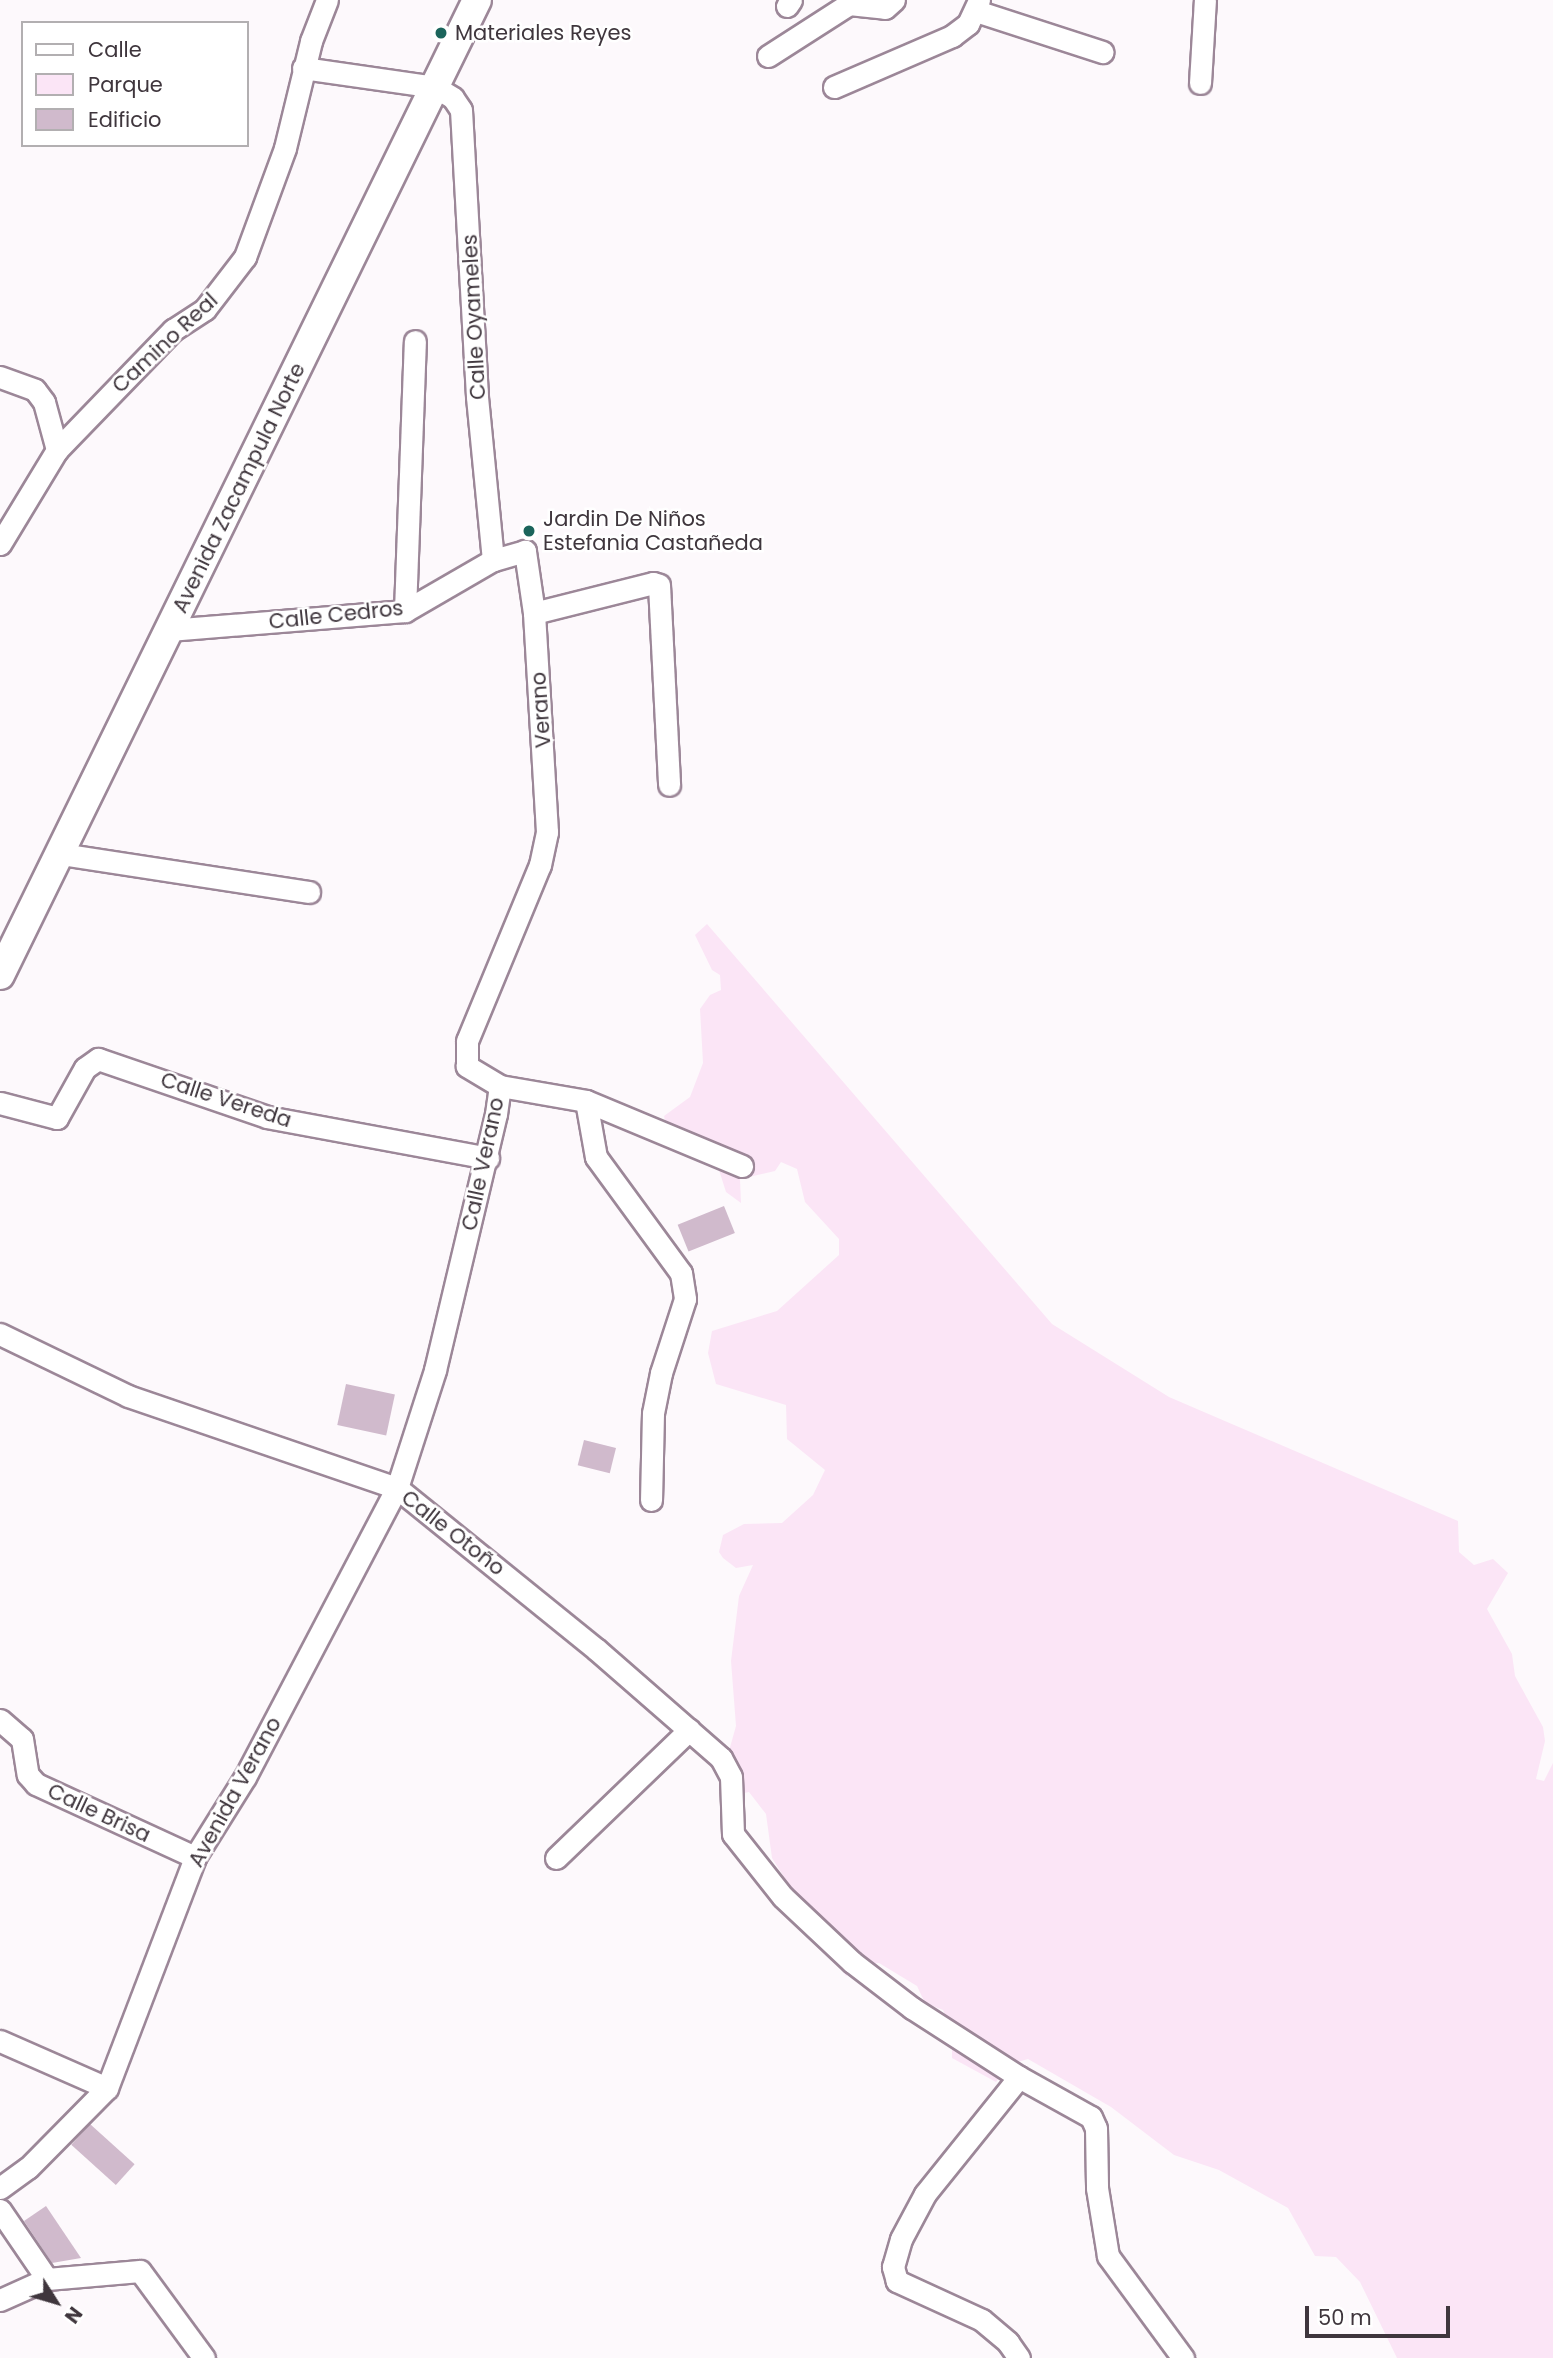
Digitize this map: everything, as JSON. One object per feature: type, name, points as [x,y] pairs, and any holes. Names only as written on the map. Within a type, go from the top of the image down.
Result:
[{"type":"main road","name":"Avenida Zacampula Norte","points":[[0,975],[477,0]]},
{"type":"street","name":"Camino Real","points":[[0,544],[57,450],[135,366],[230,282],[245,257],[270,192],[303,68],[327,0]]},
{"type":"street","points":[[768,56],[849,4],[885,8],[894,0]]},
{"type":"street","points":[[1200,83],[1205,0]]},
{"type":"street","points":[[834,87],[952,37],[977,6],[1102,52]]},
{"type":"street","points":[[303,68],[435,87]]},
{"type":"street","name":"Calle Oyameles","points":[[435,87],[453,97],[465,127],[477,397],[493,560]]},
{"type":"street","points":[[405,611],[415,341]]},
{"type":"street","points":[[0,377],[34,390],[44,402],[57,450]]},
{"type":"street","name":"Calle Cedros","points":[[169,630],[405,611],[493,560],[522,551],[529,555]]},
{"type":"street","name":"Verano","points":[[529,555],[547,794],[547,832],[540,865]]},
{"type":"street","points":[[534,613],[653,583],[659,585],[668,785]]},
{"type":"street","points":[[61,854],[309,892]]},
{"type":"street","name":"Calle Verano","points":[[397,1488],[418,1431],[488,1158],[500,1086],[473,1073],[464,1059],[540,865]]},
{"type":"street","name":"Calle Vereda","points":[[0,1103],[57,1118],[85,1068],[98,1059],[267,1117],[488,1158]]},
{"type":"street","points":[[500,1086],[586,1101],[742,1166]]},
{"type":"street","points":[[586,1101],[596,1157],[681,1273],[685,1299],[660,1373],[653,1413],[651,1500]]},
{"type":"street","name":"Calle Otoño","points":[[0,1334],[128,1396],[397,1488],[458,1534],[721,1758],[731,1777],[733,1833],[783,1897],[862,1969],[1019,2077]]},
{"type":"street","name":"Avenida Verano","points":[[0,2188],[36,2160],[107,2088],[150,1985],[195,1857],[245,1777],[397,1488]]},
{"type":"street","name":"Calle Brisa","points":[[0,1720],[22,1739],[28,1775],[36,1784],[195,1857]]},
{"type":"street","points":[[556,1858],[689,1730]]},
{"type":"street","points":[[0,2041],[107,2088]]},
{"type":"street","points":[[1019,2358],[982,2320],[897,2281],[892,2267],[901,2239],[925,2194],[1019,2077],[1076,2105],[1094,2121],[1098,2201],[1108,2256],[1183,2358]]},
{"type":"street","points":[[0,2210],[47,2279]]},
{"type":"street","points":[[0,2301],[47,2279],[140,2271],[204,2358]]},
{"type":"green space","points":[[707,924],[1052,1324],[1169,1397],[1458,1521],[1459,1552],[1474,1565],[1493,1559],[1508,1573],[1487,1609],[1512,1654],[1515,1676],[1543,1727],[1545,1741],[1536,1779],[1544,1781],[1553,1763],[1553,2358],[1397,2358],[1360,2282],[1336,2257],[1315,2256],[1288,2208],[1219,2170],[1174,2155],[1111,2107],[1028,2059],[1008,2065],[996,2082],[952,2058],[952,2030],[943,2010],[925,2003],[917,1986],[879,1963],[862,1965],[846,1976],[772,1858],[766,1814],[749,1792],[730,1796],[727,1758],[736,1726],[731,1661],[739,1596],[753,1565],[736,1568],[723,1558],[719,1552],[723,1535],[744,1524],[782,1523],[813,1495],[825,1470],[787,1439],[786,1405],[716,1384],[708,1353],[712,1331],[777,1311],[839,1255],[839,1239],[805,1202],[797,1169],[781,1162],[775,1171],[740,1179],[741,1203],[726,1192],[719,1170],[670,1142],[664,1116],[690,1097],[703,1063],[700,1009],[710,995],[721,990],[720,975],[712,970],[695,935]]},
{"type":"building","points":[[724,1206],[735,1233],[689,1252],[678,1225]]},
{"type":"building","points":[[346,1384],[395,1394],[386,1435],[337,1425]]},
{"type":"building","points":[[584,1440],[616,1448],[610,1473],[578,1465]]},
{"type":"building","points":[[90,2124],[135,2164],[116,2185],[71,2145]]},
{"type":"building","points":[[46,2206],[81,2258],[52,2263],[24,2221]]},
{"type":"place","name":"Materiales Reyes","points":[[441,33]]},
{"type":"place","name":"Jardin De Niños Estefania Castañeda","points":[[529,531]]}]
